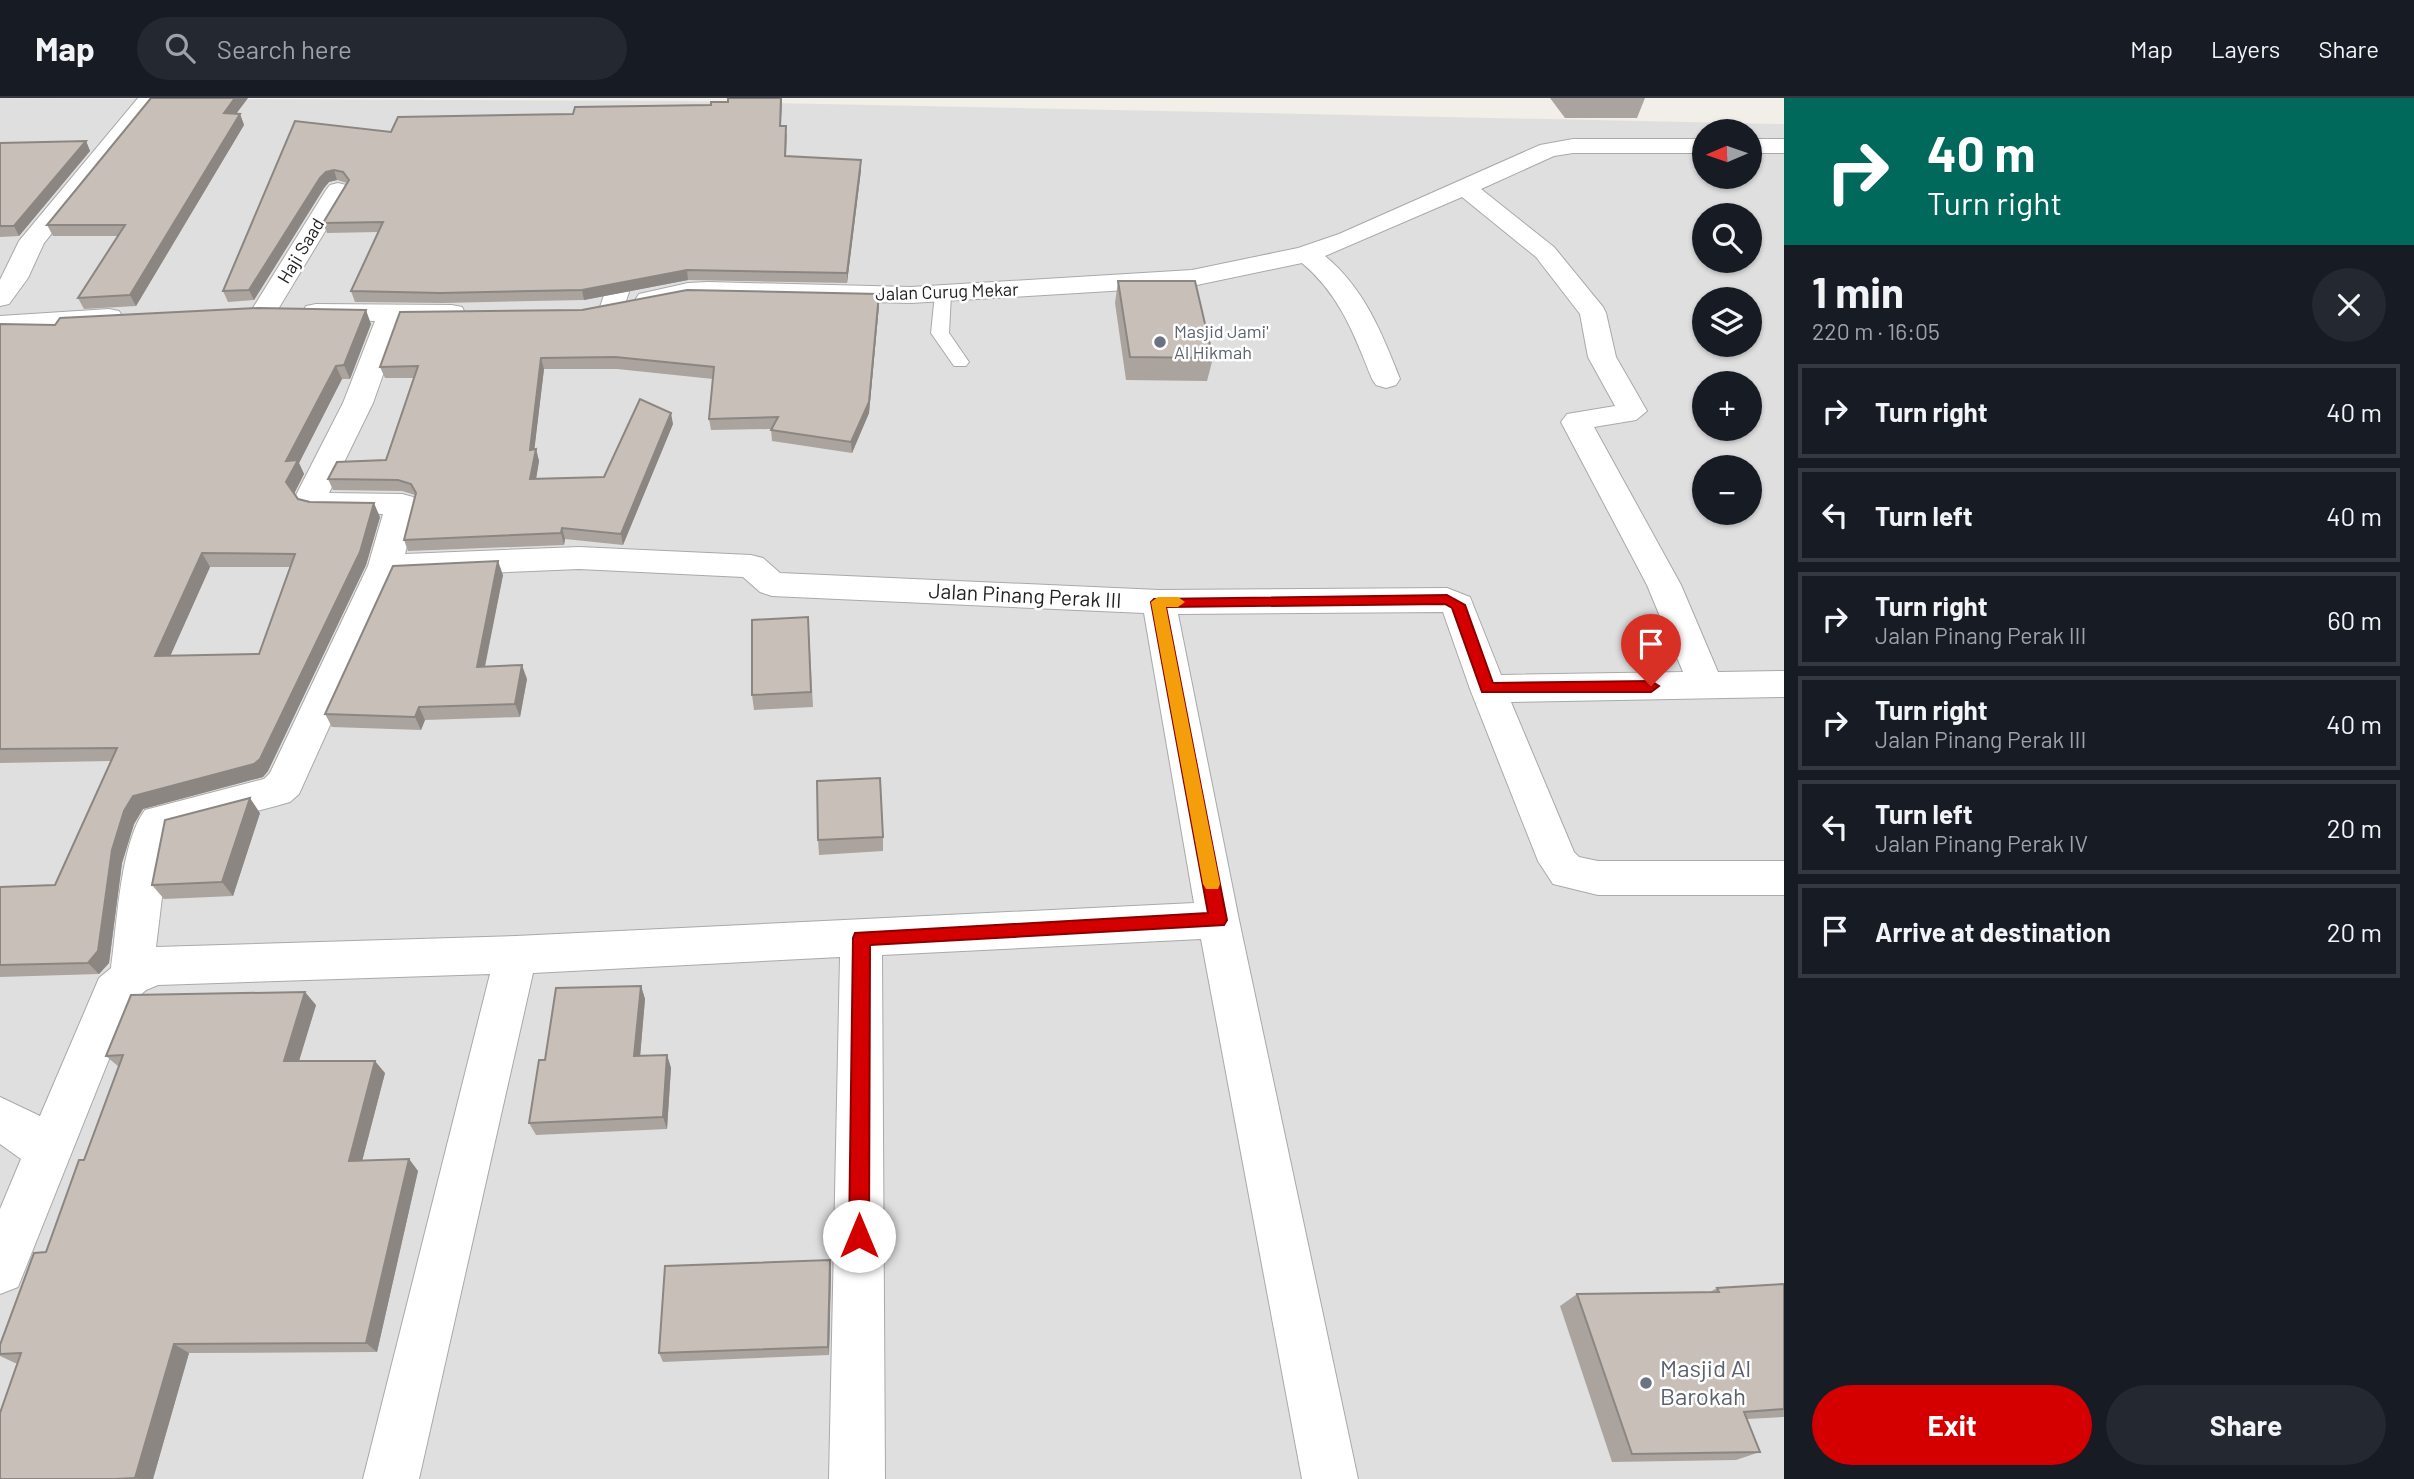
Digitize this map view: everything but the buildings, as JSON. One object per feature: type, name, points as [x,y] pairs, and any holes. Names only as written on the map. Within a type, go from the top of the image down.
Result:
[{"type":"street","points":[[0,298],[15,278],[32,241],[150,98]]},
{"type":"street","name":"Jalan Curug Mekar","points":[[584,311],[688,291],[869,296],[943,294],[1192,278],[1307,254],[1348,240],[1548,150],[1573,146],[1692,146]]},
{"type":"street","points":[[1762,146],[1784,146]]},
{"type":"street","points":[[1466,189],[1545,252],[1593,313],[1602,357],[1632,411],[1576,422],[1664,585],[1706,686]]},
{"type":"street","name":"Haji Saad","points":[[264,311],[338,190]]},
{"type":"street","points":[[1307,254],[1338,279],[1358,308],[1386,379]]},
{"type":"street","points":[[612,307],[622,274]]},
{"type":"street","points":[[237,312],[481,313]]},
{"type":"street","points":[[131,976],[142,908],[145,860],[156,825],[159,821],[276,791],[285,783],[385,566],[402,504],[316,503],[312,497],[358,404],[391,313]]},
{"type":"street","points":[[0,324],[128,316]]},
{"type":"street","name":"Jalan Pinang Perak III","points":[[385,566],[624,559],[751,566],[772,584],[1158,602],[1447,600],[1458,605],[1488,688],[1558,861],[1567,872],[1598,878],[1784,878]]},
{"type":"street","points":[[1158,602],[1218,920],[1330,1479]]},
{"type":"street","points":[[1488,688],[1784,684]]},
{"type":"street","points":[[0,1269],[114,992],[131,976],[154,966],[516,955],[1218,920]]},
{"type":"street","points":[[857,1479],[861,938]]},
{"type":"street","points":[[391,1479],[516,955]]},
{"type":"street","points":[[0,1119],[30,1136],[48,1152]]},
{"type":"lane","points":[[943,294],[940,333],[960,362]]},
{"type":"shaded area","points":[[0,98],[680,101],[1692,122],[1692,189],[1762,189],[1762,124],[1784,124],[1784,1479],[0,1479]]},
{"type":"slow traffic","points":[[1178,602],[1158,602],[1212,884]]},
{"type":"place","name":"Masjid Jami' Al Hikmah","points":[[1160,342]]},
{"type":"place","name":"Masjid Al Barokah","points":[[1646,1383]]},
{"type":"route","points":[[859,1236],[861,938],[1218,920],[1158,602],[1447,600],[1458,605],[1488,688],[1651,686]]}]
